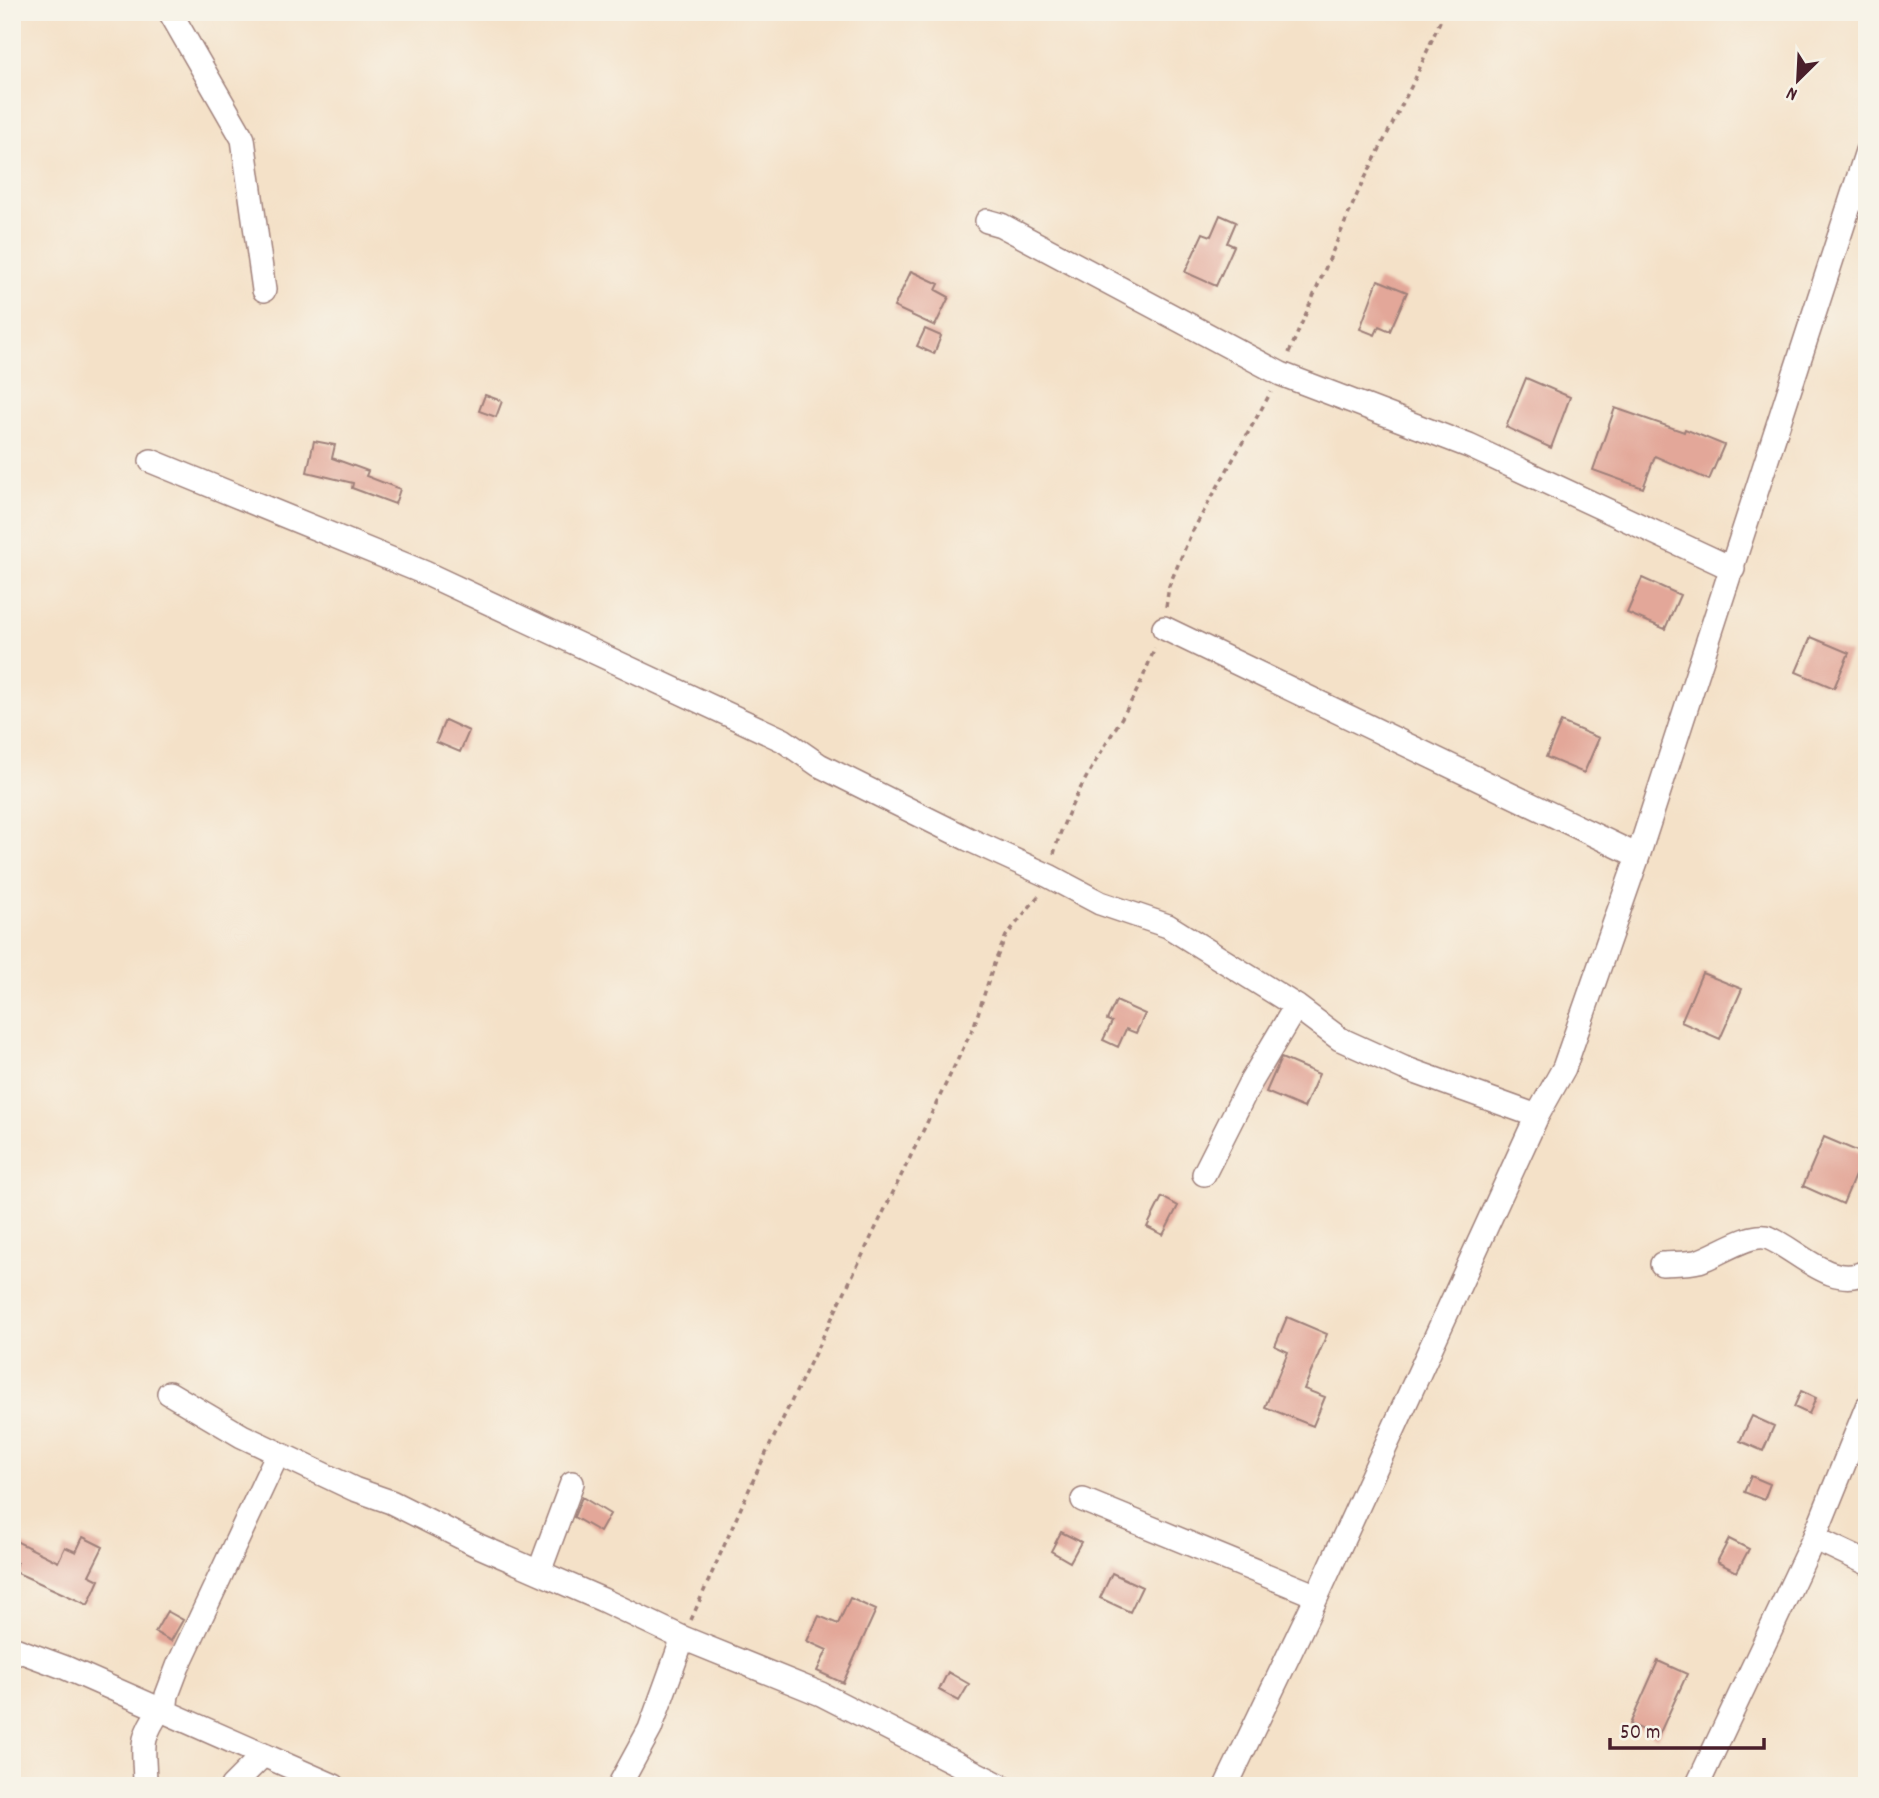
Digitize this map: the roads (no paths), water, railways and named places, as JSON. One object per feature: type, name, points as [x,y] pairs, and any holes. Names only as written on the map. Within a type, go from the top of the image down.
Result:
[{"type":"street","points":[[170,12],[243,139],[264,290]]},
{"type":"street","points":[[1226,1786],[1317,1596],[1536,1116],[1564,1068],[1733,569],[1867,151]]},
{"type":"street","points":[[987,221],[1001,225],[1281,374],[1469,446],[1733,569]]},
{"type":"street","points":[[151,461],[425,573],[783,740],[819,765],[1100,903],[1168,926],[1296,1006],[1340,1039],[1404,1068],[1536,1116]]},
{"type":"street","points":[[1164,628],[1638,856]]},
{"type":"street","points":[[1204,1174],[1296,1006]]},
{"type":"street","points":[[1662,1264],[1697,1262],[1750,1238],[1768,1237],[1819,1268],[1844,1276],[1867,1271]]},
{"type":"street","points":[[169,1393],[242,1436],[354,1489],[391,1502],[683,1638],[821,1694],[1001,1786]]},
{"type":"street","points":[[1697,1786],[1814,1538],[1867,1407]]},
{"type":"street","points":[[126,1786],[145,1776],[143,1740],[148,1727],[162,1711],[178,1666],[278,1453]]},
{"type":"street","points":[[539,1572],[572,1483]]},
{"type":"street","points":[[1083,1500],[1317,1596]]},
{"type":"street","points":[[1814,1538],[1867,1563]]},
{"type":"street","points":[[619,1786],[650,1729],[683,1638]]},
{"type":"street","points":[[12,1648],[66,1668],[263,1755],[297,1779],[334,1786]]},
{"type":"street","points":[[232,1786],[263,1755]]}]
